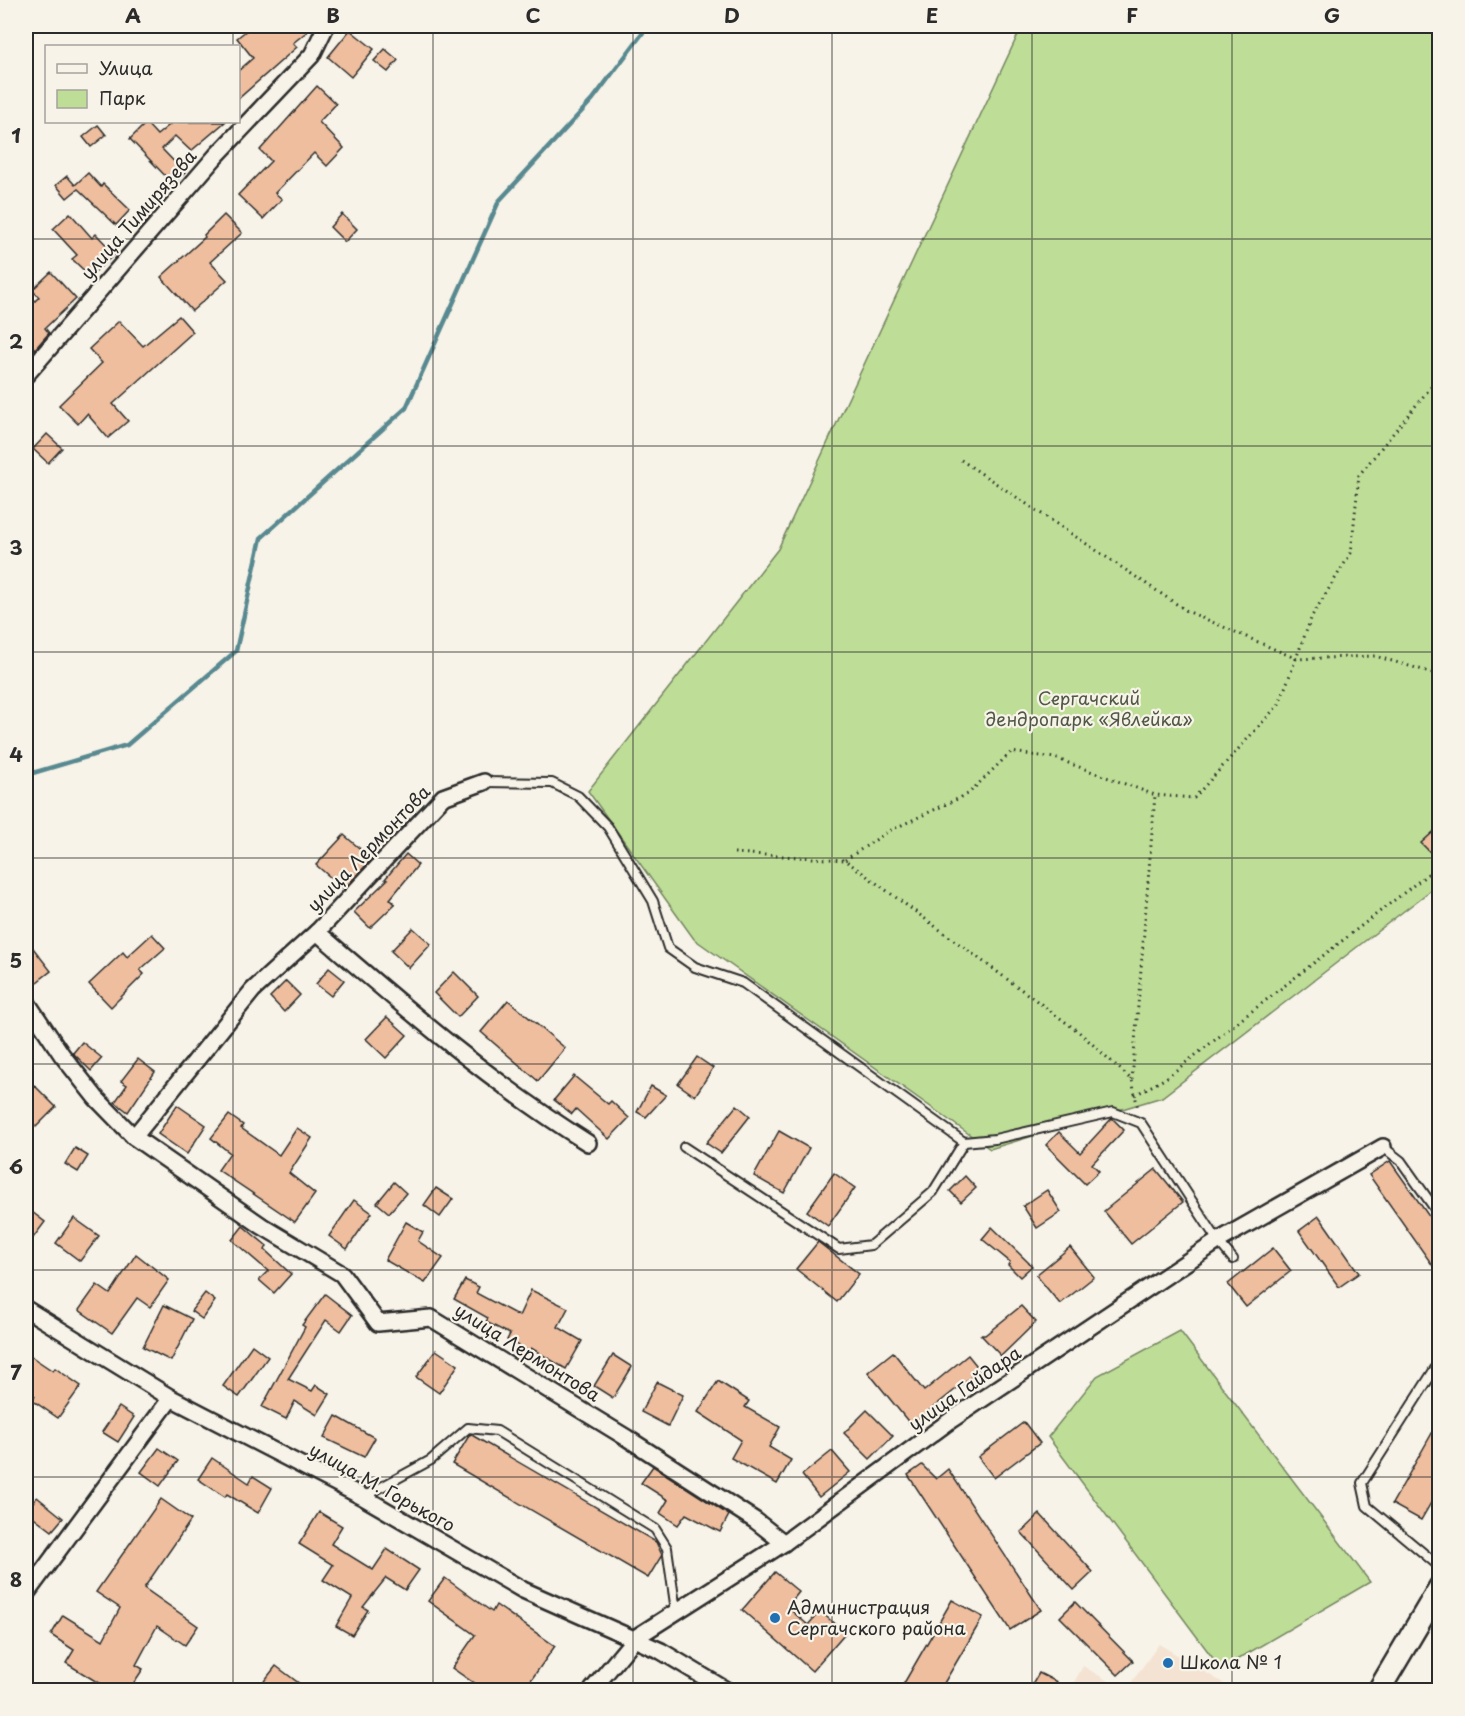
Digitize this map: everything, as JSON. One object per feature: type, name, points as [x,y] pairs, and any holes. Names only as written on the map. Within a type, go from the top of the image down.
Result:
[{"type":"main road","points":[[1379,1690],[1440,1587]]},
{"type":"street","name":"улица Тимирязева","points":[[26,375],[216,156],[312,55],[326,26]]},
{"type":"street","name":"улица Лермонтова","points":[[134,1137],[253,990],[317,932],[443,797],[484,782]]},
{"type":"street","name":"улица Лермонтова","points":[[317,932],[435,1034],[535,1110],[588,1143]]},
{"type":"street","name":"улица Лермонтова","points":[[26,1001],[62,1055],[96,1098],[134,1137],[262,1226],[342,1274],[378,1323],[432,1318],[627,1438],[756,1521],[784,1543]]},
{"type":"street","name":"улица Гайдара","points":[[592,1690],[634,1638],[696,1601],[784,1543],[951,1420],[1218,1240],[1383,1147]]},
{"type":"street","name":"улица М. Горького","points":[[26,1309],[171,1398],[363,1497],[523,1590],[662,1651],[726,1690]]},
{"type":"street","points":[[26,1594],[171,1398]]},
{"type":"lane","points":[[484,782],[552,783],[578,796],[608,827],[653,901],[668,948],[695,967],[742,983],[964,1142],[995,1138],[1113,1112],[1141,1123],[1233,1259]]},
{"type":"lane","points":[[684,1147],[839,1249],[871,1245],[933,1192],[964,1142]]},
{"type":"lane","points":[[1383,1147],[1401,1161],[1440,1216]]},
{"type":"lane","points":[[1440,1361],[1362,1483],[1367,1506],[1440,1567]]},
{"type":"lane","points":[[363,1497],[431,1460],[468,1428],[497,1431],[655,1529],[667,1548],[676,1611]]},
{"type":"path","points":[[845,860],[889,831],[968,794],[1011,752],[1055,758],[1155,795],[1194,798],[1279,704],[1312,616],[1351,553],[1359,475],[1440,376]]},
{"type":"path","points":[[961,460],[1187,611],[1297,659],[1375,656],[1440,675]]},
{"type":"path","points":[[1141,1123],[1132,1080],[1155,795]]},
{"type":"path","points":[[734,853],[845,860],[1079,1032],[1132,1080]]},
{"type":"path","points":[[1135,1095],[1166,1078],[1428,874],[1440,876]]},
{"type":"shaded area","name":"Школа № 1","points":[[1159,1644],[1223,1683],[1217,1690],[1126,1690]]},
{"type":"shaded area","points":[[1083,1666],[1123,1690],[1070,1690]]},
{"type":"green space","name":"Сергачский дендропарк «Явлейка»","points":[[1022,26],[1439,26],[1439,884],[1162,1097],[990,1149],[694,939],[588,791],[778,549]]},
{"type":"green space","points":[[1180,1331],[1370,1582],[1221,1669],[1048,1437],[1097,1376]]},
{"type":"building","points":[[252,26],[314,26],[293,43],[297,47],[240,97],[240,69],[253,58],[237,38]]},
{"type":"building","points":[[350,30],[374,49],[351,77],[328,57]]},
{"type":"building","points":[[385,49],[398,60],[388,72],[374,61]]},
{"type":"building","points":[[317,86],[336,104],[319,122],[344,148],[327,166],[314,153],[275,193],[282,199],[263,219],[238,195],[271,161],[260,150]]},
{"type":"building","points":[[146,123],[157,135],[172,123],[224,123],[191,151],[175,136],[162,149],[185,173],[173,184],[130,139]]},
{"type":"building","points":[[98,125],[106,135],[91,147],[83,137]]},
{"type":"building","points":[[88,173],[101,187],[103,184],[130,210],[116,225],[78,189],[67,198],[56,185],[67,176],[75,185]]},
{"type":"building","points":[[70,213],[92,238],[96,234],[115,254],[90,276],[72,259],[77,255],[53,229]]},
{"type":"building","points":[[342,214],[357,229],[345,242],[330,227]]},
{"type":"building","points":[[224,215],[242,233],[210,262],[227,280],[192,311],[161,277],[205,237],[204,235]]},
{"type":"building","points":[[51,272],[76,299],[45,328],[49,333],[35,349],[26,339],[26,310],[39,297],[32,290]]},
{"type":"building","points":[[179,316],[193,332],[113,404],[128,421],[108,438],[87,414],[78,424],[59,405],[102,363],[89,349],[119,321],[143,346]]},
{"type":"building","points":[[47,434],[62,448],[48,463],[33,449]]},
{"type":"building","points":[[1440,826],[1440,862],[1421,843]]},
{"type":"building","points":[[344,835],[372,859],[344,889],[316,865]]},
{"type":"building","points":[[406,854],[418,865],[390,899],[395,904],[370,928],[354,912],[387,880],[385,879]]},
{"type":"building","points":[[413,928],[431,944],[409,968],[391,951]]},
{"type":"building","points":[[152,934],[165,948],[140,970],[144,974],[111,1007],[89,984],[123,952],[127,957]]},
{"type":"building","points":[[26,939],[51,971],[33,985],[26,975]]},
{"type":"building","points":[[329,968],[344,980],[331,996],[316,984]]},
{"type":"building","points":[[454,972],[478,996],[458,1017],[434,993]]},
{"type":"building","points":[[286,981],[300,995],[284,1012],[270,997]]},
{"type":"building","points":[[508,1000],[565,1048],[538,1081],[481,1032]]},
{"type":"building","points":[[387,1017],[407,1035],[386,1058],[366,1039]]},
{"type":"building","points":[[82,1042],[102,1058],[91,1071],[73,1053]]},
{"type":"building","points":[[697,1057],[713,1068],[695,1096],[678,1084]]},
{"type":"building","points":[[138,1059],[155,1072],[128,1112],[115,1102],[127,1085],[121,1081]]},
{"type":"building","points":[[574,1076],[608,1104],[611,1101],[629,1118],[609,1139],[576,1109],[572,1114],[554,1100]]},
{"type":"building","points":[[34,1085],[56,1107],[36,1127],[26,1117],[26,1094]]},
{"type":"building","points":[[651,1086],[666,1095],[646,1117],[637,1112]]},
{"type":"building","points":[[177,1105],[206,1125],[187,1154],[158,1134]]},
{"type":"building","points":[[737,1105],[750,1116],[721,1153],[706,1143]]},
{"type":"building","points":[[229,1115],[243,1125],[241,1128],[279,1155],[297,1128],[312,1138],[289,1173],[315,1194],[295,1222],[218,1170],[230,1153],[211,1138]]},
{"type":"building","points":[[1112,1118],[1124,1130],[1092,1164],[1099,1171],[1085,1184],[1046,1145],[1059,1132],[1080,1153]]},
{"type":"building","points":[[779,1131],[809,1148],[784,1193],[754,1176]]},
{"type":"building","points":[[75,1148],[88,1156],[78,1172],[65,1164]]},
{"type":"building","points":[[1390,1161],[1440,1232],[1440,1276],[1369,1175]]},
{"type":"building","points":[[1156,1169],[1183,1202],[1131,1244],[1104,1211]]},
{"type":"building","points":[[834,1173],[855,1188],[828,1226],[807,1211]]},
{"type":"building","points":[[965,1176],[976,1188],[961,1202],[950,1191]]},
{"type":"building","points":[[394,1182],[406,1193],[389,1213],[377,1203]]},
{"type":"building","points":[[436,1188],[453,1199],[440,1217],[424,1205]]},
{"type":"building","points":[[1047,1190],[1061,1212],[1037,1228],[1023,1206]]},
{"type":"building","points":[[354,1200],[372,1213],[347,1249],[329,1236]]},
{"type":"building","points":[[32,1212],[45,1222],[33,1238],[26,1232],[26,1220]]},
{"type":"building","points":[[1319,1216],[1359,1273],[1339,1287],[1299,1231]]},
{"type":"building","points":[[74,1218],[99,1236],[80,1261],[56,1243]]},
{"type":"building","points":[[406,1222],[423,1232],[418,1241],[443,1258],[425,1283],[385,1260]]},
{"type":"building","points":[[243,1226],[267,1246],[265,1250],[291,1274],[274,1293],[259,1280],[268,1271],[232,1240]]},
{"type":"building","points":[[992,1227],[1032,1266],[1020,1277],[1008,1265],[1010,1262],[982,1239]]},
{"type":"building","points":[[818,1242],[859,1274],[837,1302],[796,1269]]},
{"type":"building","points":[[1070,1247],[1094,1277],[1060,1304],[1036,1275]]},
{"type":"building","points":[[1273,1248],[1291,1271],[1246,1307],[1228,1284]]},
{"type":"building","points":[[136,1254],[169,1280],[150,1307],[137,1298],[112,1333],[79,1310],[97,1285],[110,1294]]},
{"type":"building","points":[[465,1280],[479,1287],[476,1293],[519,1316],[531,1290],[568,1308],[558,1327],[582,1341],[566,1369],[531,1348],[530,1352],[507,1340],[510,1334],[486,1322],[488,1318],[454,1299]]},
{"type":"building","points":[[205,1293],[215,1301],[202,1319],[191,1311]]},
{"type":"building","points":[[325,1294],[352,1315],[341,1331],[326,1320],[288,1379],[312,1391],[316,1385],[330,1394],[317,1415],[295,1401],[286,1419],[262,1407],[305,1327],[302,1325]]},
{"type":"building","points":[[164,1305],[192,1319],[171,1361],[143,1347]]},
{"type":"building","points":[[1021,1306],[1036,1322],[1001,1356],[981,1335],[985,1335]]},
{"type":"building","points":[[252,1345],[268,1357],[239,1397],[223,1386]]},
{"type":"building","points":[[436,1350],[458,1365],[439,1393],[416,1377]]},
{"type":"building","points":[[893,1352],[924,1391],[968,1355],[980,1370],[911,1425],[868,1372]]},
{"type":"building","points":[[26,1353],[53,1371],[55,1368],[81,1386],[58,1418],[32,1400],[35,1396],[26,1390]]},
{"type":"building","points":[[613,1355],[632,1367],[613,1398],[594,1386]]},
{"type":"building","points":[[718,1381],[749,1401],[745,1407],[780,1427],[769,1447],[791,1460],[777,1484],[731,1458],[741,1440],[698,1412]]},
{"type":"building","points":[[657,1382],[683,1395],[668,1426],[641,1412]]},
{"type":"building","points":[[119,1407],[134,1417],[118,1442],[102,1432]]},
{"type":"building","points":[[867,1410],[893,1436],[870,1459],[844,1433]]},
{"type":"building","points":[[336,1416],[375,1438],[364,1457],[324,1438]]},
{"type":"building","points":[[1440,1419],[1440,1487],[1421,1520],[1392,1504]]},
{"type":"building","points":[[1024,1422],[1040,1443],[994,1478],[978,1457]]},
{"type":"building","points":[[470,1434],[656,1542],[662,1555],[648,1578],[452,1464]]},
{"type":"building","points":[[159,1448],[178,1461],[160,1486],[141,1472]]},
{"type":"building","points":[[832,1451],[850,1472],[819,1497],[802,1475]]},
{"type":"building","points":[[212,1458],[249,1483],[253,1476],[272,1488],[258,1513],[227,1494],[225,1497],[198,1479]]},
{"type":"building","points":[[922,1465],[936,1479],[948,1469],[1041,1610],[1010,1630],[908,1475]]},
{"type":"building","points":[[653,1466],[729,1515],[720,1532],[686,1514],[678,1525],[660,1513],[668,1500],[641,1483]]},
{"type":"building","points":[[37,1497],[63,1518],[52,1531],[26,1511]]},
{"type":"building","points":[[161,1499],[191,1520],[144,1588],[198,1626],[185,1645],[157,1626],[136,1665],[143,1669],[129,1690],[110,1690],[66,1663],[74,1650],[51,1635],[63,1615],[103,1640],[120,1608],[96,1592]]},
{"type":"building","points":[[319,1512],[342,1526],[331,1544],[373,1570],[387,1549],[419,1570],[405,1590],[386,1578],[363,1607],[368,1610],[352,1635],[336,1626],[352,1598],[323,1580],[333,1565],[299,1544]]},
{"type":"building","points":[[1040,1514],[1093,1572],[1074,1590],[1021,1532]]},
{"type":"building","name":"Администрация Сергачского района","points":[[775,1572],[799,1592],[787,1607],[808,1625],[820,1611],[845,1633],[812,1671],[742,1610]]},
{"type":"building","points":[[445,1578],[492,1612],[496,1605],[555,1646],[524,1690],[484,1690],[452,1668],[475,1635],[428,1601]]},
{"type":"building","points":[[952,1600],[983,1617],[940,1690],[900,1690]]},
{"type":"building","points":[[1075,1602],[1133,1661],[1118,1675],[1060,1617]]},
{"type":"building","points":[[276,1666],[308,1690],[257,1690]]},
{"type":"building","points":[[1039,1673],[1057,1682],[1052,1690],[1029,1690]]},
{"type":"waterway","points":[[26,775],[127,745],[236,651],[261,538],[406,408],[499,201],[593,99],[648,26]]},
{"type":"place","name":"Администрация Сергачского района","points":[[775,1618]]},
{"type":"place","name":"Школа № 1","points":[[1168,1663]]}]
